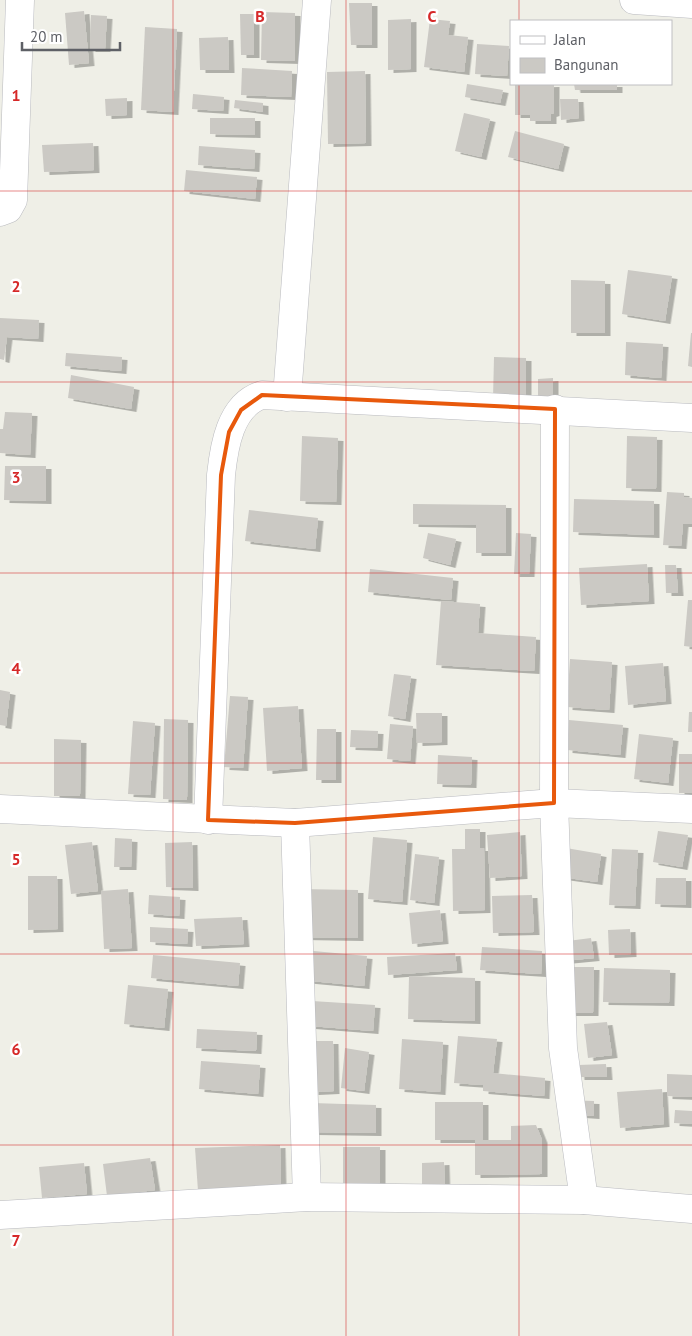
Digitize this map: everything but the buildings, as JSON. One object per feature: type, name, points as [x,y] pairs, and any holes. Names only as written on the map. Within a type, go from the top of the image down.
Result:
[{"type":"street","points":[[0,212],[8,209],[13,200],[20,0]]},
{"type":"street","points":[[286,397],[317,0]]},
{"type":"street","points":[[634,0],[692,4]]},
{"type":"street","points":[[208,820],[223,455],[229,432],[246,405],[262,395],[555,409],[692,418]]},
{"type":"street","points":[[555,409],[554,804],[563,1048],[584,1200]]},
{"type":"street","points":[[0,809],[208,820],[295,822],[554,804],[692,809]]},
{"type":"street","points":[[295,822],[307,1197]]},
{"type":"street","points":[[0,1215],[307,1197],[584,1200],[692,1209]]},
{"type":"highlighted area","points":[[262,395],[555,409],[554,803],[295,823],[208,820],[221,475],[229,432],[241,410]]}]
